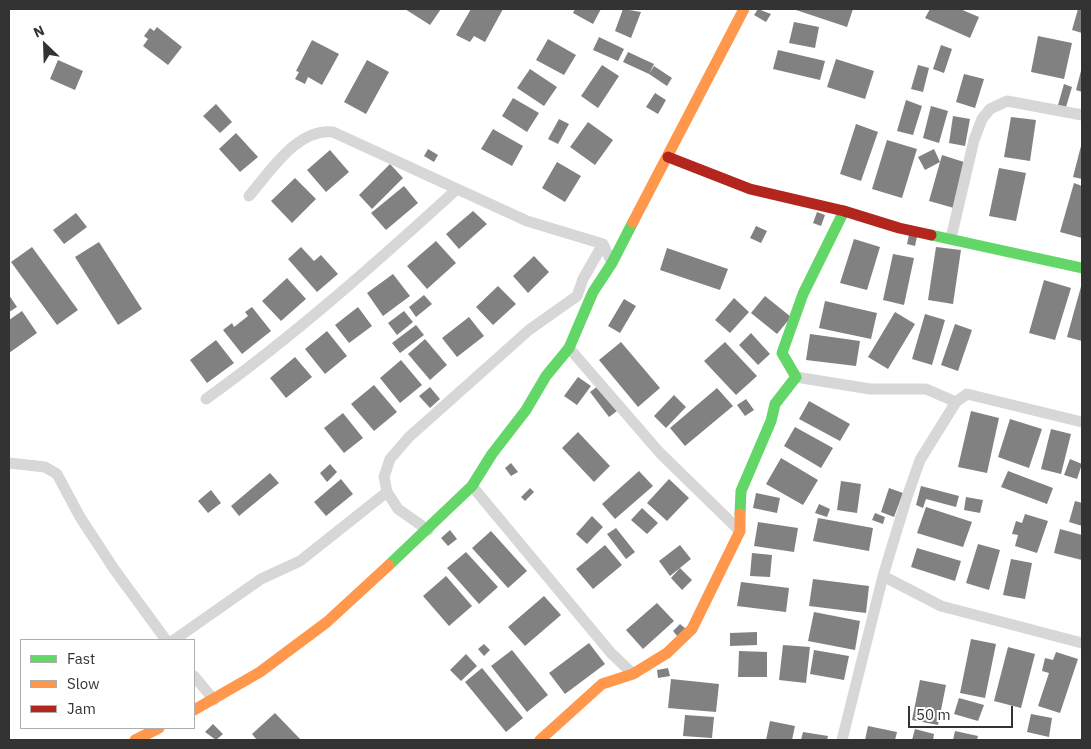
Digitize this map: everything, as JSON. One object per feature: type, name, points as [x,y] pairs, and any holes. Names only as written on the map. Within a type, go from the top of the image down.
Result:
[{"type":"street","points":[[195,710],[214,700],[305,640],[428,530],[472,486],[492,454],[526,410],[546,376],[569,348],[593,292],[612,263],[744,9]]},
{"type":"street","points":[[951,238],[974,140],[982,118],[990,109],[1007,101],[1082,115]]},
{"type":"street","points":[[249,196],[290,149],[323,131],[333,132],[527,221],[603,244],[612,263]]},
{"type":"street","points":[[668,157],[750,189],[844,210],[899,228],[1082,268]]},
{"type":"street","points":[[206,398],[259,360],[350,286],[457,189]]},
{"type":"street","points":[[796,377],[782,353],[803,294],[844,210]]},
{"type":"street","points":[[428,530],[398,509],[387,492],[384,477],[390,459],[409,437],[529,330],[570,303],[577,296],[583,279],[603,244]]},
{"type":"street","points":[[569,348],[660,453],[740,531]]},
{"type":"street","points":[[796,377],[870,388],[926,389],[956,402]]},
{"type":"street","points":[[540,740],[602,684],[634,674],[668,653],[692,629],[740,531],[741,492],[758,448],[772,421],[775,404],[796,377]]},
{"type":"street","points":[[842,740],[883,576],[920,460],[956,402],[967,394],[1082,422]]},
{"type":"street","points":[[9,463],[45,467],[57,474],[80,517],[114,569],[165,639]]},
{"type":"street","points":[[472,486],[610,653],[634,674]]},
{"type":"street","points":[[175,639],[261,579],[300,561],[387,492]]},
{"type":"street","points":[[883,576],[941,606],[1082,643]]},
{"type":"street","points":[[195,677],[214,700]]},
{"type":"street","points":[[135,740],[148,737],[158,729]]},
{"type":"building","points":[[405,9],[441,9],[430,25]]},
{"type":"building","points":[[471,9],[503,9],[485,42],[474,36],[470,42],[456,35]]},
{"type":"building","points":[[575,9],[601,9],[593,24],[573,13]]},
{"type":"building","points":[[623,9],[641,12],[631,38],[615,31]]},
{"type":"building","points":[[758,9],[771,14],[766,22],[754,15]]},
{"type":"building","points":[[793,9],[853,9],[847,27]]},
{"type":"building","points":[[930,9],[960,9],[979,17],[970,38],[925,18]]},
{"type":"building","points":[[1078,9],[1082,9],[1082,33],[1072,30]]},
{"type":"building","points":[[794,22],[819,27],[815,48],[789,43]]},
{"type":"building","points":[[157,27],[182,47],[168,65],[143,46],[148,39],[144,36],[150,28],[154,31]]},
{"type":"building","points":[[1038,36],[1072,43],[1064,79],[1031,72]]},
{"type":"building","points":[[599,37],[624,49],[618,61],[593,50]]},
{"type":"building","points":[[548,39],[576,55],[564,75],[536,60]]},
{"type":"building","points":[[312,40],[339,54],[322,85],[308,77],[305,84],[295,79],[299,72],[296,71]]},
{"type":"building","points":[[941,45],[952,49],[944,73],[933,69]]},
{"type":"building","points":[[778,50],[825,61],[820,80],[773,69]]},
{"type":"building","points":[[628,52],[654,64],[649,74],[623,62]]},
{"type":"building","points":[[836,59],[874,71],[865,99],[827,87]]},
{"type":"building","points":[[58,60],[83,71],[75,90],[50,79]]},
{"type":"building","points":[[367,60],[389,72],[366,114],[344,102]]},
{"type":"building","points":[[602,65],[619,76],[598,108],[581,96]]},
{"type":"building","points":[[918,65],[929,68],[923,92],[911,89]]},
{"type":"building","points":[[654,66],[672,78],[667,86],[649,74]]},
{"type":"building","points":[[1082,67],[1082,92],[1076,90]]},
{"type":"building","points":[[530,69],[557,87],[544,106],[517,88]]},
{"type":"building","points":[[964,74],[984,79],[975,108],[956,102]]},
{"type":"building","points":[[1064,84],[1072,87],[1066,107],[1058,105]]},
{"type":"building","points":[[655,93],[666,100],[658,114],[646,107]]},
{"type":"building","points":[[513,98],[539,113],[527,132],[502,116]]},
{"type":"building","points":[[906,100],[922,106],[913,135],[897,131]]},
{"type":"building","points":[[216,104],[232,122],[220,133],[203,116]]},
{"type":"building","points":[[931,106],[948,111],[939,143],[923,138]]},
{"type":"building","points":[[953,116],[970,119],[965,146],[949,143]]},
{"type":"building","points":[[1011,117],[1036,120],[1030,161],[1004,157]]},
{"type":"building","points":[[559,119],[569,124],[558,144],[548,139]]},
{"type":"building","points":[[588,122],[613,140],[595,165],[570,147]]},
{"type":"building","points":[[856,124],[878,132],[861,181],[840,174]]},
{"type":"building","points":[[493,129],[523,146],[512,166],[481,149]]},
{"type":"building","points":[[236,133],[258,157],[240,172],[219,149]]},
{"type":"building","points":[[887,140],[917,149],[902,198],[872,189]]},
{"type":"building","points":[[1082,142],[1082,179],[1073,177]]},
{"type":"building","points":[[428,149],[438,155],[434,162],[424,156]]},
{"type":"building","points":[[934,149],[940,162],[925,170],[918,157]]},
{"type":"building","points":[[330,150],[349,172],[326,192],[307,170]]},
{"type":"building","points":[[942,155],[967,163],[954,208],[929,201]]},
{"type":"building","points":[[557,162],[581,176],[565,202],[542,188]]},
{"type":"building","points":[[390,164],[403,178],[372,209],[359,195]]},
{"type":"building","points":[[999,168],[1026,173],[1016,221],[989,216]]},
{"type":"building","points":[[295,178],[316,199],[292,223],[271,201]]},
{"type":"building","points":[[1074,183],[1082,186],[1082,238],[1060,232]]},
{"type":"building","points":[[404,186],[418,203],[386,230],[371,213]]},
{"type":"building","points":[[473,211],[487,224],[459,249],[446,234]]},
{"type":"building","points":[[817,212],[825,215],[821,226],[813,223]]},
{"type":"building","points":[[76,213],[87,227],[64,244],[53,230]]},
{"type":"building","points":[[756,226],[767,231],[761,243],[750,238]]},
{"type":"building","points":[[910,230],[918,232],[915,246],[907,244]]},
{"type":"building","points":[[854,239],[880,247],[867,290],[840,283]]},
{"type":"building","points":[[436,241],[456,263],[427,289],[407,266]]},
{"type":"building","points":[[99,242],[142,309],[118,325],[75,257]]},
{"type":"building","points":[[32,247],[78,310],[57,325],[11,262]]},
{"type":"building","points":[[301,247],[314,261],[321,255],[338,274],[317,292],[288,259]]},
{"type":"building","points":[[936,247],[961,250],[953,304],[928,300]]},
{"type":"building","points":[[667,248],[728,269],[720,290],[660,270]]},
{"type":"building","points":[[893,254],[914,258],[904,305],[883,300]]},
{"type":"building","points":[[534,256],[549,272],[528,293],[513,276]]},
{"type":"building","points":[[393,274],[410,296],[383,316],[367,293]]},
{"type":"building","points":[[287,278],[306,299],[281,321],[262,301]]},
{"type":"building","points":[[1044,280],[1071,288],[1055,340],[1029,333]]},
{"type":"building","points":[[1082,283],[1082,341],[1067,337]]},
{"type":"building","points":[[498,286],[516,304],[493,325],[476,307]]},
{"type":"building","points":[[9,295],[17,307],[9,312]]},
{"type":"building","points":[[424,295],[432,304],[416,317],[409,307]]},
{"type":"building","points":[[765,296],[791,317],[777,334],[751,313]]},
{"type":"building","points":[[734,298],[749,312],[730,333],[715,320]]},
{"type":"building","points":[[624,299],[636,306],[620,333],[608,326]]},
{"type":"building","points":[[825,301],[877,313],[871,339],[819,328]]},
{"type":"building","points":[[252,307],[271,331],[242,354],[223,330],[232,323],[234,327],[248,316],[245,312]]},
{"type":"building","points":[[358,307],[372,326],[349,343],[335,325]]},
{"type":"building","points":[[22,311],[37,333],[9,353],[9,320]]},
{"type":"building","points":[[404,311],[413,322],[397,335],[388,323]]},
{"type":"building","points":[[895,312],[915,324],[888,369],[868,357]]},
{"type":"building","points":[[925,314],[945,320],[932,365],[912,359]]},
{"type":"building","points":[[469,317],[484,336],[457,357],[442,338]]},
{"type":"building","points":[[955,324],[972,330],[958,371],[941,365]]},
{"type":"building","points":[[416,325],[424,335],[400,353],[392,343]]},
{"type":"building","points":[[327,331],[347,356],[325,374],[305,349]]},
{"type":"building","points":[[751,333],[770,354],[758,365],[739,345]]},
{"type":"building","points":[[810,334],[860,341],[856,366],[806,360]]},
{"type":"building","points":[[425,339],[447,365],[430,380],[408,354]]},
{"type":"building","points":[[216,340],[234,363],[207,383],[190,360]]},
{"type":"building","points":[[621,342],[660,388],[638,407],[599,360]]},
{"type":"building","points":[[725,342],[757,376],[736,395],[704,361]]},
{"type":"building","points":[[295,357],[312,377],[286,398],[270,378]]},
{"type":"building","points":[[401,360],[422,385],[400,403],[380,378]]},
{"type":"building","points":[[578,377],[591,386],[577,405],[564,396]]},
{"type":"building","points":[[374,385],[397,412],[374,431],[351,404]]},
{"type":"building","points":[[598,386],[617,411],[609,417],[590,392]]},
{"type":"building","points":[[430,387],[440,399],[430,408],[419,396]]},
{"type":"building","points":[[717,388],[733,406],[685,446],[670,428]]},
{"type":"building","points":[[674,395],[686,407],[666,428],[654,416]]},
{"type":"building","points":[[746,399],[754,410],[745,416],[737,405]]},
{"type":"building","points":[[809,401],[850,424],[840,441],[799,419]]},
{"type":"building","points":[[971,411],[999,418],[987,473],[958,467]]},
{"type":"building","points":[[343,413],[363,438],[344,453],[324,428]]},
{"type":"building","points":[[1010,419],[1042,429],[1029,468],[998,457]]},
{"type":"building","points":[[795,427],[833,448],[821,468],[784,446]]},
{"type":"building","points":[[1051,429],[1071,434],[1061,474],[1041,469]]},
{"type":"building","points":[[578,432],[610,466],[594,482],[562,448]]},
{"type":"building","points":[[781,458],[818,480],[803,505],[766,484]]},
{"type":"building","points":[[1070,459],[1082,464],[1077,479],[1064,475]]},
{"type":"building","points":[[511,463],[518,472],[511,476],[505,468]]},
{"type":"building","points":[[330,464],[337,472],[327,482],[320,473]]},
{"type":"building","points":[[639,471],[653,486],[615,519],[602,504]]},
{"type":"building","points":[[1008,471],[1053,488],[1047,504],[1001,487]]},
{"type":"building","points":[[270,473],[279,483],[239,516],[231,506]]},
{"type":"building","points":[[341,479],[353,494],[326,516],[314,502]]},
{"type":"building","points":[[669,479],[689,498],[667,521],[647,503]]},
{"type":"building","points":[[841,481],[861,484],[857,513],[837,510]]},
{"type":"building","points":[[921,486],[959,496],[956,507],[926,499],[923,508],[916,505]]},
{"type":"building","points":[[530,488],[534,492],[525,501],[521,497]]},
{"type":"building","points":[[889,488],[903,493],[894,517],[881,512]]},
{"type":"building","points":[[211,490],[221,503],[208,513],[198,501]]},
{"type":"building","points":[[756,493],[780,498],[777,513],[753,508]]},
{"type":"building","points":[[966,497],[983,500],[980,513],[964,510]]},
{"type":"building","points":[[1075,501],[1082,503],[1082,526],[1069,522]]},
{"type":"building","points":[[819,504],[830,509],[827,517],[815,513]]},
{"type":"building","points":[[926,507],[972,522],[963,547],[917,533]]},
{"type":"building","points":[[642,508],[658,523],[647,534],[631,520]]},
{"type":"building","points":[[875,513],[885,517],[883,524],[872,520]]},
{"type":"building","points":[[1025,514],[1048,521],[1037,553],[1015,546],[1018,535],[1012,534],[1016,521],[1022,523]]},
{"type":"building","points":[[592,516],[603,527],[587,544],[576,534]]},
{"type":"building","points":[[818,518],[873,528],[869,551],[813,541]]},
{"type":"building","points":[[758,522],[798,528],[794,552],[754,546]]},
{"type":"building","points":[[616,528],[635,552],[626,559],[607,534]]},
{"type":"building","points":[[1060,529],[1082,535],[1082,560],[1054,553]]},
{"type":"building","points":[[450,530],[457,539],[448,546],[441,538]]},
{"type":"building","points":[[491,531],[527,571],[508,588],[472,548]]},
{"type":"building","points":[[978,544],[1000,550],[989,590],[966,583]]},
{"type":"building","points":[[605,545],[622,565],[593,589],[576,569]]},
{"type":"building","points":[[680,545],[691,559],[670,576],[659,561]]},
{"type":"building","points":[[917,548],[961,561],[955,581],[911,567]]},
{"type":"building","points":[[466,552],[498,587],[479,604],[447,568]]},
{"type":"building","points":[[752,553],[772,555],[770,577],[750,576]]},
{"type":"building","points":[[1011,559],[1032,563],[1025,599],[1003,595]]},
{"type":"building","points":[[680,568],[692,580],[682,590],[671,578]]},
{"type":"building","points":[[446,576],[472,606],[449,626],[423,596]]},
{"type":"building","points":[[813,579],[869,586],[866,613],[809,606]]},
{"type":"building","points":[[741,582],[789,588],[786,612],[737,606]]},
{"type":"building","points":[[544,596],[561,615],[525,646],[508,627]]},
{"type":"building","points":[[657,603],[674,621],[643,649],[626,630]]},
{"type":"building","points":[[814,612],[860,621],[855,650],[808,641]]},
{"type":"building","points":[[680,624],[686,629],[678,637],[673,631]]},
{"type":"building","points":[[757,632],[757,645],[730,646],[730,633]]},
{"type":"building","points":[[971,639],[996,644],[985,698],[960,693]]},
{"type":"building","points":[[589,643],[605,664],[565,694],[549,673]]},
{"type":"building","points":[[484,644],[490,650],[484,656],[478,649]]},
{"type":"building","points":[[783,645],[810,647],[806,683],[779,680]]},
{"type":"building","points":[[1008,647],[1035,654],[1021,708],[994,701]]},
{"type":"building","points":[[512,650],[548,695],[527,712],[491,666]]},
{"type":"building","points":[[814,650],[849,656],[844,680],[810,674]]},
{"type":"building","points":[[739,651],[767,652],[767,677],[738,677]]},
{"type":"building","points":[[1056,652],[1078,659],[1060,713],[1038,706],[1049,673],[1042,671],[1045,658],[1053,660]]},
{"type":"building","points":[[466,654],[477,666],[461,681],[450,670]]},
{"type":"building","points":[[482,668],[523,718],[506,732],[465,682]]},
{"type":"building","points":[[668,668],[670,676],[658,678],[657,670]]},
{"type":"building","points":[[671,679],[719,684],[716,712],[668,708]]},
{"type":"building","points":[[920,680],[946,685],[938,725],[912,720]]},
{"type":"building","points":[[959,698],[984,705],[978,721],[954,714]]},
{"type":"building","points":[[275,713],[301,740],[257,740],[252,734]]},
{"type":"building","points":[[1031,714],[1052,718],[1049,737],[1027,732]]},
{"type":"building","points":[[685,715],[714,717],[712,738],[683,736]]},
{"type":"building","points":[[770,721],[795,726],[792,740],[766,740]]},
{"type":"building","points":[[213,724],[223,734],[216,740],[205,732]]},
{"type":"building","points":[[868,726],[897,732],[895,740],[865,740]]},
{"type":"building","points":[[915,729],[934,734],[933,740],[912,740]]},
{"type":"building","points":[[955,731],[978,736],[977,740],[953,740]]},
{"type":"building","points":[[803,732],[828,736],[827,740],[801,740]]},
{"type":"traffic: fast","points":[[740,514],[741,491],[771,421],[775,404],[796,377],[782,353],[803,294],[844,211]]},
{"type":"traffic: fast","points":[[389,565],[472,486],[492,454],[526,410],[546,376],[569,348],[593,292],[612,263],[633,222]]},
{"type":"traffic: fast","points":[[931,235],[1082,268]]},
{"type":"traffic: slow","points":[[633,222],[744,9]]},
{"type":"traffic: slow","points":[[540,740],[602,684],[633,674],[667,653],[692,629],[740,531],[740,514]]},
{"type":"traffic: slow","points":[[195,709],[260,672],[327,622],[389,565]]},
{"type":"traffic: slow","points":[[135,740],[157,729]]},
{"type":"traffic: jam","points":[[668,157],[750,189],[844,211],[899,228],[931,235]]}]
